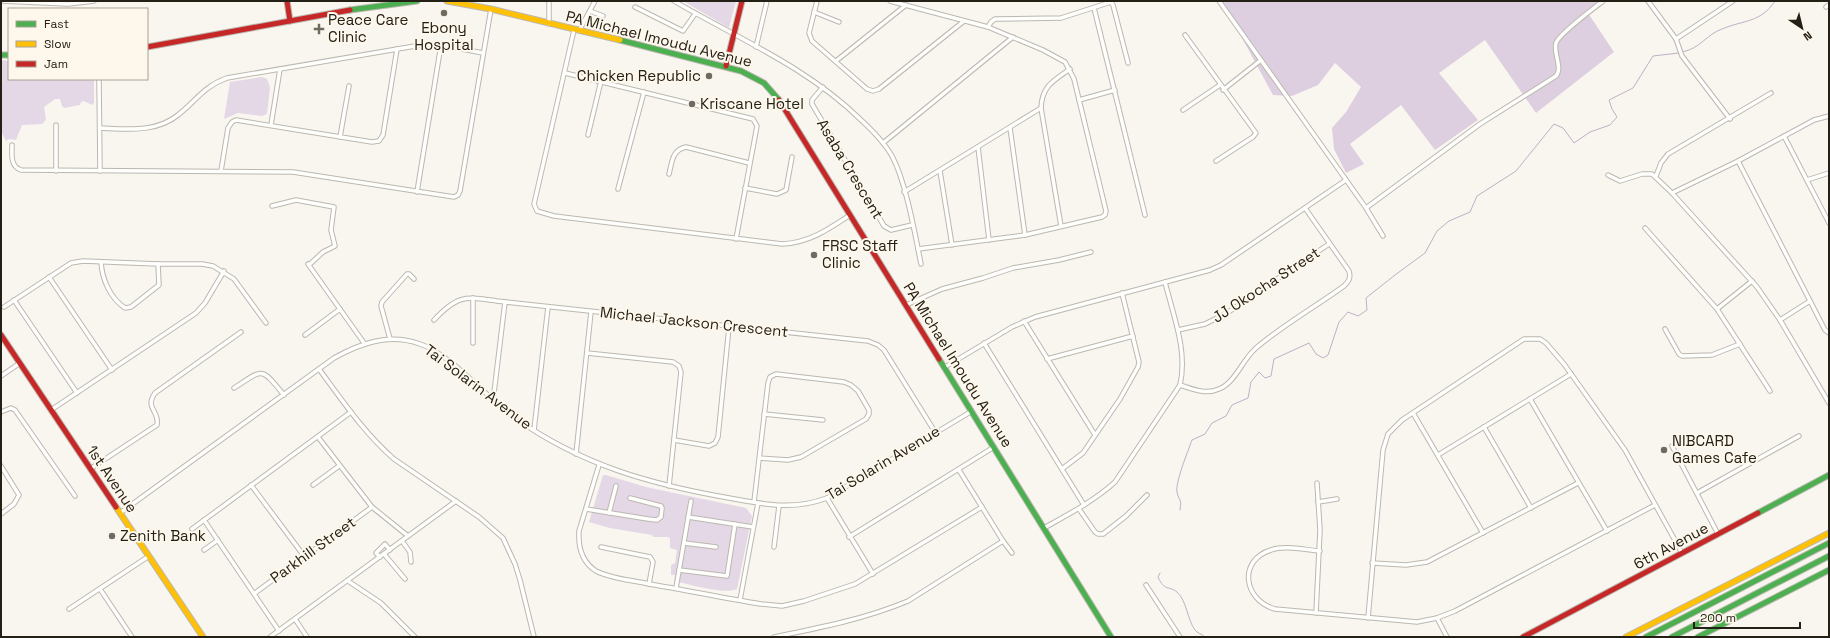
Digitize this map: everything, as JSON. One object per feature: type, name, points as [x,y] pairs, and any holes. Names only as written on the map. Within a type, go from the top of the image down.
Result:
[{"type":"main road","points":[[287,1],[290,21]]},
{"type":"main road","points":[[148,46],[290,21],[375,3],[417,1]]},
{"type":"main road","name":"PA Michael Imoudu Avenue","points":[[447,1],[491,9],[726,66],[748,72],[771,89],[945,367],[1111,637]]},
{"type":"main road","points":[[726,66],[742,1]]},
{"type":"main road","name":"1st Avenue","points":[[1,335],[203,637]]},
{"type":"main road","name":"6th Avenue","points":[[1523,637],[1829,475]]},
{"type":"main road","points":[[1626,637],[1829,533]]},
{"type":"main road","points":[[1641,637],[1648,636],[1829,543]]},
{"type":"main road","points":[[1673,637],[1829,556]]},
{"type":"main road","points":[[1698,637],[1829,570]]},
{"type":"street","points":[[2,1],[68,4],[94,1]]},
{"type":"street","points":[[548,1],[549,24]]},
{"type":"street","points":[[595,1],[577,31],[565,73],[534,204],[537,211],[554,216],[782,244],[793,244],[806,241],[850,215]]},
{"type":"street","points":[[674,1],[823,87],[850,109],[883,143],[892,156],[904,192],[921,264]]},
{"type":"street","points":[[756,47],[767,1]]},
{"type":"street","points":[[817,1],[810,38],[867,89],[873,91],[879,89],[964,21]]},
{"type":"street","points":[[890,1],[988,27],[1056,56],[1066,62],[1074,79],[1106,211],[1105,215],[1102,217],[1026,235],[918,249]]},
{"type":"street","points":[[1219,1],[1366,208],[1383,236]]},
{"type":"street","points":[[1366,208],[1480,124],[1556,76],[1559,71],[1555,50],[1557,40],[1603,1]]},
{"type":"street","points":[[1648,1],[1677,40],[1682,56],[1730,119]]},
{"type":"street","points":[[1677,40],[1733,1]]},
{"type":"street","points":[[988,27],[995,19],[1062,18],[1108,2],[1114,5],[1128,63]]},
{"type":"street","points":[[836,61],[906,5]]},
{"type":"street","points":[[635,7],[683,31],[695,14]]},
{"type":"street","points":[[1094,8],[1145,216]]},
{"type":"street","points":[[12,145],[12,158],[16,168],[21,170],[293,172],[454,197],[458,195],[460,191],[491,9]]},
{"type":"street","points":[[590,11],[603,16]]},
{"type":"street","points":[[814,12],[839,22]]},
{"type":"street","points":[[1185,35],[1223,90],[1256,133],[1253,137],[1216,161]]},
{"type":"street","points":[[883,143],[1013,37]]},
{"type":"street","points":[[100,128],[143,129],[154,127],[177,116],[198,95],[216,82],[280,68],[421,45],[441,45],[483,53]]},
{"type":"street","points":[[417,192],[441,45]]},
{"type":"street","points":[[221,171],[228,128],[232,122],[236,120],[271,124],[372,142],[379,140],[383,135],[397,49]]},
{"type":"street","points":[[1223,90],[1261,60]]},
{"type":"street","points":[[271,124],[280,68]]},
{"type":"street","points":[[1061,226],[1041,108],[1042,94],[1045,89],[1070,69]]},
{"type":"street","points":[[565,73],[753,119],[757,126],[736,239]]},
{"type":"street","points":[[99,80],[100,171]]},
{"type":"street","points":[[588,135],[601,81]]},
{"type":"street","points":[[1183,110],[1220,85]]},
{"type":"street","points":[[340,136],[349,86]]},
{"type":"street","name":"Asaba Crescent","points":[[823,87],[812,100],[812,104],[884,226],[891,230],[912,225]]},
{"type":"street","points":[[1079,100],[1115,90]]},
{"type":"street","points":[[618,189],[644,92]]},
{"type":"street","points":[[1656,176],[1661,163],[1668,154],[1730,119],[1771,93]]},
{"type":"street","points":[[904,192],[1041,108]]},
{"type":"street","points":[[1672,193],[1738,161],[1814,120],[1829,116]]},
{"type":"street","points":[[56,125],[56,171]]},
{"type":"street","points":[[1010,128],[1026,235]]},
{"type":"street","points":[[1784,136],[1829,223]]},
{"type":"street","points":[[669,174],[675,153],[686,147],[749,163]]},
{"type":"street","points":[[978,147],[989,240]]},
{"type":"street","points":[[745,188],[776,194],[786,190],[792,157]]},
{"type":"street","points":[[1738,161],[1825,330],[1829,333]]},
{"type":"street","points":[[940,171],[952,245]]},
{"type":"street","points":[[1608,175],[1620,181],[1649,173],[1656,176],[1752,281],[1780,320],[1829,403]]},
{"type":"street","points":[[1807,180],[1829,173]]},
{"type":"street","points":[[945,367],[1024,321],[1210,270],[1221,265],[1346,180]]},
{"type":"street","points":[[272,206],[296,200],[334,207],[331,230],[335,246],[323,252],[308,264],[364,343]]},
{"type":"street","points":[[1180,385],[1200,391],[1209,392],[1219,390],[1232,378],[1254,350],[1344,286],[1350,277],[1349,271],[1305,208]]},
{"type":"street","points":[[1645,228],[1717,309],[1770,391]]},
{"type":"street","name":"JJ Okocha Street","points":[[1178,330],[1190,328],[1217,319],[1329,244]]},
{"type":"street","points":[[906,305],[942,289],[983,278],[1012,268],[1059,260],[1090,252]]},
{"type":"street","points":[[4,307],[49,276],[71,263],[83,261],[202,264],[213,266],[224,271],[234,279],[266,323]]},
{"type":"street","points":[[101,262],[104,282],[119,304],[125,308],[131,307],[156,289],[159,285],[158,264]]},
{"type":"street","points":[[51,410],[201,309],[224,271]]},
{"type":"street","points":[[390,339],[382,302],[407,274],[414,279]]},
{"type":"street","points":[[49,276],[112,370]]},
{"type":"street","points":[[1717,309],[1752,281]]},
{"type":"street","points":[[1044,528],[1079,509],[1104,493],[1115,482],[1180,385],[1184,362],[1178,330],[1165,282]]},
{"type":"street","points":[[1062,469],[1083,453],[1120,399],[1138,367],[1139,362],[1122,293]]},
{"type":"street","points":[[472,342],[473,298]]},
{"type":"street","name":"Michael Jackson Crescent","points":[[434,320],[446,307],[456,300],[473,298],[868,341],[878,345],[884,350],[935,432]]},
{"type":"street","points":[[14,300],[77,393]]},
{"type":"street","points":[[1780,320],[1810,301]]},
{"type":"street","points":[[493,401],[505,302]]},
{"type":"street","points":[[534,430],[548,306]]},
{"type":"street","points":[[305,335],[340,309]]},
{"type":"street","points":[[576,454],[591,312]]},
{"type":"street","points":[[1024,321],[1095,435]]},
{"type":"street","points":[[674,440],[709,446],[715,443],[718,437],[729,327]]},
{"type":"street","points":[[1665,329],[1682,356],[1712,355],[1740,344]]},
{"type":"street","points":[[90,469],[157,425],[158,419],[150,405],[155,393],[241,332]]},
{"type":"street","points":[[1048,359],[1133,336]]},
{"type":"street","name":"Tai Solarin Avenue","points":[[120,513],[334,358],[364,343],[390,339],[410,340],[434,350],[493,401],[534,430],[576,454],[599,464],[669,486],[779,506],[811,504],[827,498],[972,411]]},
{"type":"street","points":[[1368,618],[1372,563],[1385,442],[1393,427],[1524,339],[1540,339],[1546,343],[1571,374],[1625,450],[1682,553]]},
{"type":"street","points":[[984,343],[1084,505]]},
{"type":"street","points":[[587,353],[673,362],[678,366],[681,372],[669,486]]},
{"type":"street","points":[[1,376],[20,363]]},
{"type":"street","points":[[319,369],[371,437],[394,459],[479,517],[503,538],[518,574],[534,637]]},
{"type":"street","points":[[234,388],[256,374],[263,372],[267,374],[284,394]]},
{"type":"street","points":[[740,600],[753,527],[764,414],[770,377],[776,374],[844,382],[858,391],[869,410],[869,414],[866,419],[801,457],[788,460],[760,458]]},
{"type":"street","points":[[1438,455],[1571,374]]},
{"type":"street","points":[[1530,399],[1607,531]]},
{"type":"street","points":[[1,412],[11,408],[15,410],[75,496]]},
{"type":"street","points":[[192,529],[351,412]]},
{"type":"street","points":[[1413,413],[1483,533]]},
{"type":"street","points":[[764,414],[823,420]]},
{"type":"street","points":[[1484,427],[1531,508]]},
{"type":"street","points":[[1697,493],[1799,436]]},
{"type":"street","points":[[318,437],[372,507],[408,536]]},
{"type":"street","points":[[1672,446],[1718,534]]},
{"type":"street","points":[[849,537],[994,447]]},
{"type":"street","points":[[599,464],[578,542],[583,557],[588,564],[607,575],[649,584],[782,606],[840,590],[855,584],[982,507]]},
{"type":"street","points":[[1,466],[19,495],[14,504],[1,514]]},
{"type":"street","points":[[313,485],[339,466]]},
{"type":"street","points":[[959,470],[1012,553]]},
{"type":"street","points":[[1316,613],[1320,551],[1317,483]]},
{"type":"street","points":[[1372,563],[1406,565],[1427,562],[1578,483]]},
{"type":"street","points":[[251,486],[304,556]]},
{"type":"street","points":[[609,513],[616,486]]},
{"type":"street","points":[[1079,509],[1095,532],[1098,534],[1103,534],[1126,516],[1147,495]]},
{"type":"street","points":[[586,510],[657,520],[661,517],[661,506],[630,498]]},
{"type":"street","points":[[827,498],[849,537],[873,574]]},
{"type":"street","points":[[1318,502],[1337,499]]},
{"type":"street","points":[[270,637],[456,501]]},
{"type":"street","points":[[676,588],[691,501]]},
{"type":"street","points":[[1320,551],[1272,549],[1263,553],[1251,566],[1249,574],[1248,582],[1253,596],[1267,607],[1417,622],[1437,618],[1455,610],[1655,505]]},
{"type":"street","points":[[774,547],[779,506]]},
{"type":"street","name":"Parkhill Street","points":[[254,593],[372,507]]},
{"type":"street","points":[[688,517],[753,527]]},
{"type":"street","points":[[204,520],[279,631]]},
{"type":"street","points":[[679,570],[727,576],[735,524]]},
{"type":"street","points":[[204,550],[218,540]]},
{"type":"street","points":[[402,541],[410,552],[411,562]]},
{"type":"street","points":[[774,637],[821,628],[908,602],[1003,541]]},
{"type":"street","points":[[684,543],[716,547]]},
{"type":"street","points":[[380,557],[376,553],[377,550],[386,544],[390,550]]},
{"type":"street","points":[[601,548],[650,557],[653,562],[649,584]]},
{"type":"street","points":[[384,554],[405,579]]},
{"type":"street","points":[[69,610],[149,556]]},
{"type":"street","points":[[348,581],[381,603],[415,637]]},
{"type":"street","points":[[1146,585],[1180,637]]},
{"type":"street","points":[[100,589],[132,637]]},
{"type":"street","points":[[1437,618],[1447,637]]},
{"type":"street","points":[[295,619],[307,637]]},
{"type":"shaded area","points":[[683,1],[736,1],[729,28]]},
{"type":"shaded area","points":[[1222,1],[1603,1],[1588,13],[1614,52],[1536,113],[1485,40],[1439,73],[1478,120],[1435,150],[1401,105],[1350,144],[1364,164],[1346,173],[1334,149],[1332,128],[1346,112],[1361,87],[1335,63],[1318,85],[1292,96],[1273,95]]},
{"type":"shaded area","points":[[1,60],[8,61],[8,80],[94,80],[94,103],[92,105],[84,101],[81,102],[80,105],[64,108],[60,99],[55,99],[44,107],[46,120],[42,124],[22,125],[16,140],[9,139],[6,141],[1,131]]},
{"type":"shaded area","points":[[262,77],[267,79],[270,87],[267,114],[262,116],[238,113],[224,119],[230,82]]},
{"type":"shaded area","points":[[603,475],[646,487],[746,508],[752,516],[737,589],[731,591],[715,590],[674,581],[675,575],[671,575],[671,565],[675,563],[677,550],[670,548],[670,539],[668,537],[653,537],[652,535],[610,528],[589,522]]},
{"type":"waterway","points":[[1682,52],[1694,48],[1717,31],[1758,17],[1770,8],[1775,1]]},
{"type":"waterway","points":[[1180,510],[1181,506],[1177,492],[1178,482],[1192,440],[1205,434],[1212,423],[1226,416],[1232,405],[1248,398],[1251,382],[1259,372],[1265,378],[1271,376],[1274,359],[1309,343],[1316,354],[1323,358],[1328,355],[1339,322],[1348,312],[1358,316],[1367,310],[1366,298],[1425,253],[1437,231],[1449,221],[1470,212],[1477,196],[1516,171],[1554,124],[1563,128],[1574,143],[1590,132],[1610,125],[1617,117],[1609,100],[1633,88],[1653,56],[1679,53]]},
{"type":"waterway","points":[[1160,573],[1158,577],[1160,582],[1177,592],[1183,600],[1192,626],[1196,631],[1205,637]]},
{"type":"traffic: fast","points":[[350,10],[417,1]]},
{"type":"traffic: fast","points":[[620,40],[741,71],[764,83],[779,100]]},
{"type":"traffic: fast","points":[[1,55],[8,55]]},
{"type":"traffic: fast","points":[[939,359],[1111,637]]},
{"type":"traffic: fast","points":[[1758,513],[1829,475]]},
{"type":"traffic: fast","points":[[1646,637],[1829,543]]},
{"type":"traffic: fast","points":[[1672,637],[1829,556]]},
{"type":"traffic: fast","points":[[1698,637],[1829,570]]},
{"type":"traffic: slow","points":[[447,1],[491,9],[620,40]]},
{"type":"traffic: slow","points":[[116,507],[203,637]]},
{"type":"traffic: slow","points":[[1626,637],[1829,533]]},
{"type":"traffic: jam","points":[[287,1],[290,21]]},
{"type":"traffic: jam","points":[[726,66],[742,1]]},
{"type":"traffic: jam","points":[[148,47],[350,10]]},
{"type":"traffic: jam","points":[[779,100],[939,359]]},
{"type":"traffic: jam","points":[[1,335],[116,507]]},
{"type":"traffic: jam","points":[[1523,637],[1758,513]]},
{"type":"place","name":"Ebony Hospital","points":[[444,13]]},
{"type":"place","name":"Peace Care Clinic","points":[[319,29]]},
{"type":"place","name":"Chicken Republic","points":[[709,76]]},
{"type":"place","name":"Kriscane Hotel","points":[[692,104]]},
{"type":"place","name":"FRSC Staff Clinic","points":[[814,255]]},
{"type":"place","name":"NIBCARD Games Cafe","points":[[1664,450]]},
{"type":"place","name":"Zenith Bank","points":[[112,536]]}]
